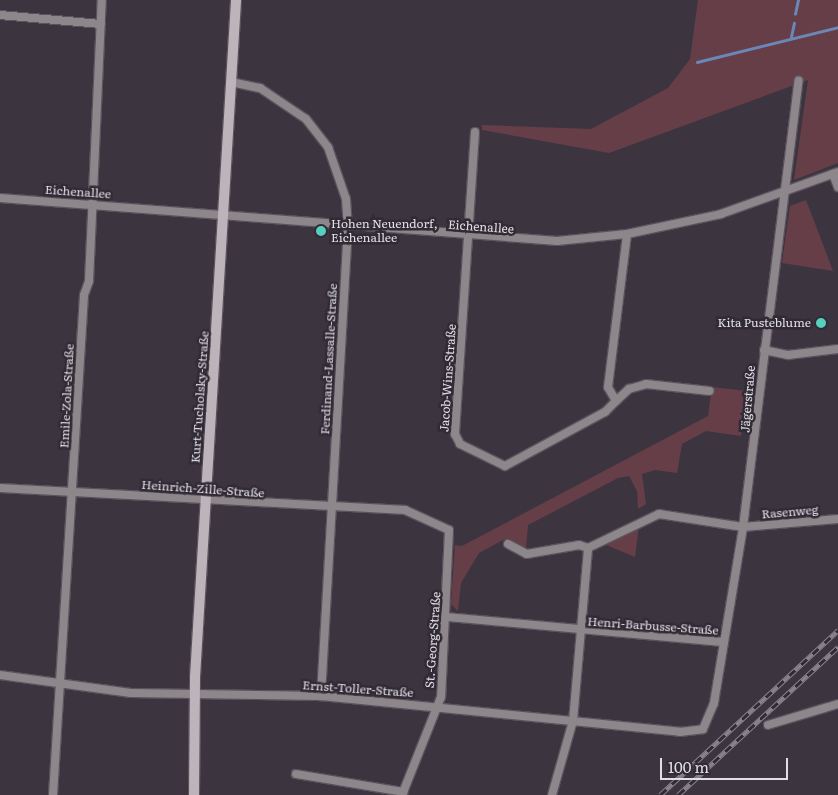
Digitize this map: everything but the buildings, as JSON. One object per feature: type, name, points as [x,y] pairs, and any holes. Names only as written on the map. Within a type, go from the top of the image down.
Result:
[{"type":"main road","name":"Kurt-Tucholsky-Straße","points":[[194,795],[194,694],[236,0]]},
{"type":"street","name":"Emile-Zola-Straße","points":[[53,795],[93,204],[102,0]]},
{"type":"street","points":[[0,15],[101,24]]},
{"type":"street","name":"Jägerstraße","points":[[709,720],[743,527],[782,194],[799,80]]},
{"type":"street","name":"Ferdinand-Lassalle-Straße","points":[[231,82],[260,88],[306,119],[328,147],[340,174],[348,227],[321,696]]},
{"type":"street","name":"Jacob-Wins-Straße","points":[[474,132],[456,441],[504,466],[605,412],[629,389],[646,384],[710,391]]},
{"type":"street","name":"Eichenallee","points":[[0,198],[93,204],[469,238],[557,241],[627,234],[734,210],[836,173],[838,187]]},
{"type":"street","points":[[616,401],[608,387],[627,234]]},
{"type":"street","points":[[764,350],[788,355],[838,349]]},
{"type":"street","name":"Heinrich-Zille-Straße","points":[[0,488],[206,500],[331,510],[405,510]]},
{"type":"street","name":"St.-Georg-Straße","points":[[296,774],[403,794],[438,706],[447,617],[450,530],[405,510]]},
{"type":"street","points":[[508,544],[527,554],[579,545],[588,548],[659,514],[743,527]]},
{"type":"street","name":"Rasenweg","points":[[743,527],[838,519]]},
{"type":"street","name":"Henri-Barbusse-Straße","points":[[552,795],[573,721],[588,548]]},
{"type":"street","name":"Henri-Barbusse-Straße","points":[[447,617],[580,632],[724,642]]},
{"type":"street","name":"Ernst-Toller-Straße","points":[[0,674],[131,693],[321,696],[438,706],[680,732],[703,729],[709,720]]},
{"type":"street","points":[[768,725],[838,704]]},
{"type":"shaded area","points":[[698,0],[838,0],[838,163],[794,180],[808,80],[609,153],[482,130],[482,125],[591,129],[668,88],[690,59]]},
{"type":"shaded area","points":[[806,200],[833,271],[782,263],[790,206]]},
{"type":"shaded area","points":[[712,387],[747,391],[741,436],[706,431],[682,444],[677,473],[655,470],[642,474],[646,504],[638,509],[637,491],[629,476],[618,478],[528,525],[526,548],[505,539],[479,553],[461,583],[458,611],[451,604],[455,545],[462,546],[708,416]]},
{"type":"shaded area","points":[[639,525],[635,557],[604,544]]},
{"type":"waterway","points":[[795,14],[798,0]]},
{"type":"waterway","points":[[791,37],[794,23]]},
{"type":"waterway","points":[[697,62],[838,27]]},
{"type":"railway","points":[[660,795],[838,630]]},
{"type":"railway","points":[[678,795],[838,647]]},
{"type":"place","name":"Hohen Neuendorf, Eichenallee","points":[[321,231]]},
{"type":"place","name":"Kita Pusteblume","points":[[821,323]]}]
